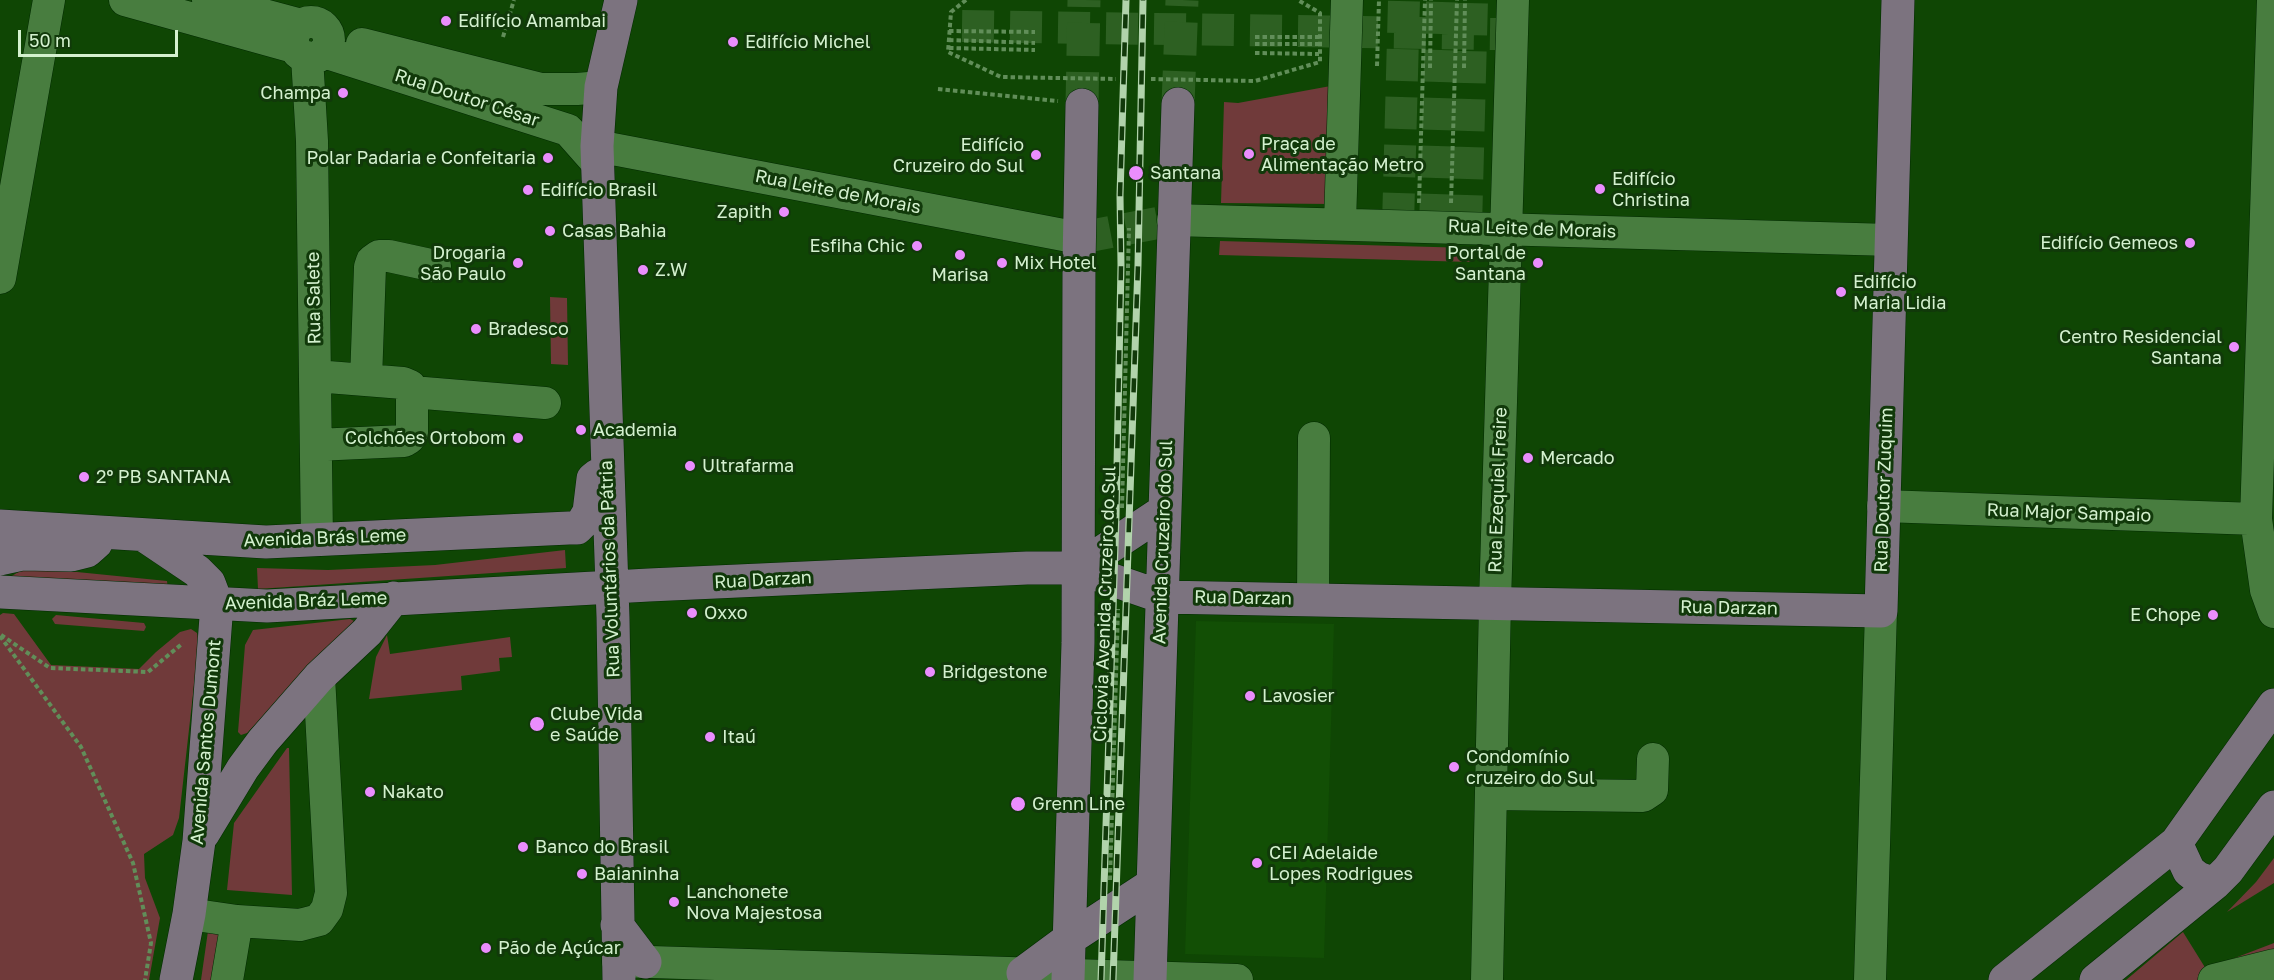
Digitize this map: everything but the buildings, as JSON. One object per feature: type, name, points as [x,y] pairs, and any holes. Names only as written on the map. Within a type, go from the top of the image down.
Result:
[{"type":"main road","name":"Rua Voluntários da Pátria","points":[[621,0],[601,87],[598,155],[608,465],[617,924],[627,968]]},
{"type":"main road","name":"Rua Doutor Zuquim","points":[[1881,611],[1898,0]]},
{"type":"main road","points":[[1068,977],[1078,643],[1079,238],[1075,103]]},
{"type":"main road","name":"Avenida Cruzeiro do Sul","points":[[1150,979],[1178,104]]},
{"type":"main road","name":"Avenida Brás Leme","points":[[0,526],[266,542],[577,528],[589,512],[593,480],[608,465]]},
{"type":"main road","points":[[1078,568],[1164,511]]},
{"type":"main road","points":[[0,559],[5,556],[23,554],[71,555],[87,551],[96,543],[100,533]]},
{"type":"main road","points":[[144,536],[197,571],[209,582],[217,604]]},
{"type":"main road","name":"Rua Darzan","points":[[611,587],[972,570],[1078,568],[1162,597],[1881,611]]},
{"type":"main road","name":"Avenida Bráz Leme","points":[[0,592],[267,606],[611,587]]},
{"type":"main road","points":[[199,841],[243,768],[263,741],[320,677],[366,632],[394,598]]},
{"type":"main road","name":"Avenida Santos Dumont","points":[[176,980],[189,914],[199,841],[217,604]]},
{"type":"main road","points":[[2005,980],[2176,843],[2273,708]]},
{"type":"main road","points":[[2096,980],[2214,884],[2228,870],[2274,807]]},
{"type":"main road","points":[[2176,843],[2189,871],[2198,878],[2214,884]]},
{"type":"main road","points":[[1023,973],[1069,939],[1153,884]]},
{"type":"main road","points":[[2126,885],[2146,891],[2153,898],[2163,924]]},
{"type":"street","points":[[0,278],[49,0]]},
{"type":"street","name":"Rua Doutor César","points":[[124,0],[311,34],[541,89],[601,87]]},
{"type":"street","name":"Rua Doutor César","points":[[208,0],[311,34],[568,130],[598,155]]},
{"type":"street","points":[[1340,223],[1347,0]]},
{"type":"street","name":"Rua Ezequiel Freire","points":[[1487,980],[1495,603],[1513,0]]},
{"type":"street","points":[[2273,0],[2267,412],[2256,519],[2266,590],[2274,612]]},
{"type":"street","name":"Rua Salete","points":[[311,34],[317,540]]},
{"type":"street","name":"Rua Leite de Morais","points":[[598,155],[1079,238]]},
{"type":"street","name":"Rua Leite de Morais","points":[[1173,220],[1891,240]]},
{"type":"street","points":[[366,380],[372,261],[379,256],[389,256],[435,266]]},
{"type":"street","points":[[315,376],[403,383],[410,386],[412,392],[412,433],[404,441],[316,445]]},
{"type":"street","points":[[412,392],[545,403]]},
{"type":"street","points":[[1313,600],[1314,438]]},
{"type":"street","name":"Rua Major Sampaio","points":[[1883,506],[2256,519]]},
{"type":"street","name":"Rua Doutor Zuquim","points":[[1869,980],[1881,611]]},
{"type":"street","points":[[189,914],[237,921],[300,925],[319,920],[327,909],[331,893],[320,677]]},
{"type":"street","points":[[1491,794],[1643,796],[1652,790],[1653,759]]},
{"type":"street","points":[[227,980],[237,921]]},
{"type":"street","points":[[2214,980],[2274,965]]},
{"type":"street","points":[[627,968],[1023,973],[1068,977],[1237,980]]},
{"type":"path","points":[[503,37],[514,0]]},
{"type":"path","points":[[966,0],[951,12],[948,52],[1000,77],[1116,80]]},
{"type":"path","points":[[1151,79],[1255,81],[1320,62],[1320,13],[1298,0]]},
{"type":"path","points":[[1377,66],[1379,0]]},
{"type":"path","points":[[1419,207],[1425,0]]},
{"type":"path","points":[[1430,68],[1431,0]]},
{"type":"path","points":[[1450,207],[1457,0]]},
{"type":"path","points":[[1464,68],[1465,0]]},
{"type":"path","points":[[949,31],[1035,32]]},
{"type":"path","points":[[1255,37],[1320,37]]},
{"type":"path","points":[[949,40],[1035,43]]},
{"type":"path","points":[[1255,44],[1320,44]]},
{"type":"path","points":[[949,48],[1035,50]]},
{"type":"path","points":[[1255,52],[1320,54]]},
{"type":"path","points":[[938,89],[1075,103]]},
{"type":"path","name":"Ciclovia Avenida Cruzeiro do Sul","points":[[1121,539],[1129,228]]},
{"type":"path","name":"Ciclovia Avenida Cruzeiro do Sul","points":[[1109,913],[1119,581]]},
{"type":"path","points":[[0,635],[50,668],[148,672],[183,643]]},
{"type":"path","points":[[0,635],[81,747],[133,862],[151,943],[145,980]]},
{"type":"shaded area","points":[[1336,85],[1332,204],[1221,203],[1224,102],[1238,103]]},
{"type":"shaded area","points":[[1220,241],[1470,248],[1471,262],[1219,255]]},
{"type":"shaded area","points":[[550,297],[567,298],[568,365],[551,364]]},
{"type":"shaded area","points":[[565,550],[566,568],[258,589],[257,568],[328,570],[435,565]]},
{"type":"shaded area","points":[[27,567],[167,581],[168,589],[10,577]]},
{"type":"shaded area","points":[[14,614],[51,665],[139,669],[180,632],[191,629],[197,633],[199,641],[179,818],[173,835],[144,854],[145,878],[160,918],[149,980],[0,980],[0,615]]},
{"type":"shaded area","points":[[56,615],[144,623],[146,627],[144,631],[55,624],[52,619]]},
{"type":"shaded area","points":[[350,619],[354,621],[351,625],[247,733],[241,735],[238,732],[245,645],[253,630]]},
{"type":"shaded area","points":[[1196,621],[1334,624],[1324,958],[1185,954]]},
{"type":"shaded area","points":[[387,635],[390,654],[510,637],[512,657],[499,658],[500,671],[461,676],[462,690],[369,699],[376,657]]},
{"type":"shaded area","points":[[289,748],[292,895],[227,890],[234,823]]},
{"type":"shaded area","points":[[2274,858],[2274,883],[2227,912],[2256,882]]},
{"type":"shaded area","points":[[208,931],[219,933],[212,980],[201,980]]},
{"type":"shaded area","points":[[2183,932],[2206,969],[2274,943],[2274,980],[2126,980]]},
{"type":"tunnel","points":[[1082,105],[1084,0]]},
{"type":"tunnel","points":[[1178,104],[1182,0]]},
{"type":"tunnel","points":[[1398,225],[1404,0]]},
{"type":"tunnel","points":[[1435,226],[1442,0]]},
{"type":"tunnel","points":[[1466,227],[1472,0]]},
{"type":"tunnel","points":[[962,26],[1496,34]]},
{"type":"tunnel","points":[[1079,238],[1173,220]]},
{"type":"railway","points":[[1101,980],[1116,517],[1121,265],[1120,195],[1126,0]]},
{"type":"railway","points":[[1113,980],[1138,265],[1143,0]]},
{"type":"place","name":"Edifício Amambai","points":[[446,21]]},
{"type":"place","name":"Edifício Michel","points":[[733,42]]},
{"type":"place","name":"Champa","points":[[343,93]]},
{"type":"place","name":"Praça de Alimentação Metro","points":[[1249,154]]},
{"type":"place","name":"Edifício Cruzeiro do Sul","points":[[1036,155]]},
{"type":"place","name":"Polar Padaria e Confeitaria","points":[[548,158]]},
{"type":"place","name":"Santana","points":[[1136,173]]},
{"type":"place","name":"Edifício Christina","points":[[1600,189]]},
{"type":"place","name":"Edifício Brasil","points":[[528,190]]},
{"type":"place","name":"Zapith","points":[[784,212]]},
{"type":"place","name":"Casas Bahia","points":[[550,231]]},
{"type":"place","name":"Edifício Gemeos","points":[[2190,243]]},
{"type":"place","name":"Esfiha Chic","points":[[917,246]]},
{"type":"place","name":"Marisa","points":[[960,255]]},
{"type":"place","name":"Drogaria São Paulo","points":[[518,263]]},
{"type":"place","name":"Mix Hotel","points":[[1002,263]]},
{"type":"place","name":"Portal de Santana","points":[[1538,263]]},
{"type":"place","name":"Z.W","points":[[643,270]]},
{"type":"place","name":"Edifício Maria Lidia","points":[[1841,292]]},
{"type":"place","name":"Bradesco","points":[[476,329]]},
{"type":"place","name":"Centro Residencial Santana","points":[[2234,347]]},
{"type":"place","name":"Academia","points":[[581,430]]},
{"type":"place","name":"Colchões Ortobom","points":[[518,438]]},
{"type":"place","name":"Mercado","points":[[1528,458]]},
{"type":"place","name":"Ultrafarma","points":[[690,466]]},
{"type":"place","name":"2º PB SANTANA","points":[[84,477]]},
{"type":"place","name":"Oxxo","points":[[692,613]]},
{"type":"place","name":"E Chope","points":[[2213,615]]},
{"type":"place","name":"Bridgestone","points":[[930,672]]},
{"type":"place","name":"Lavosier","points":[[1250,696]]},
{"type":"place","name":"Clube Vida e Saúde","points":[[537,724]]},
{"type":"place","name":"Itaú","points":[[710,737]]},
{"type":"place","name":"Condomínio cruzeiro do Sul","points":[[1454,767]]},
{"type":"place","name":"Nakato","points":[[370,792]]},
{"type":"place","name":"Grenn Line","points":[[1018,804]]},
{"type":"place","name":"Banco do Brasil","points":[[523,847]]},
{"type":"place","name":"CEI Adelaide Lopes Rodrigues","points":[[1257,863]]},
{"type":"place","name":"Baianinha","points":[[582,874]]},
{"type":"place","name":"Lanchonete Nova Majestosa","points":[[674,902]]},
{"type":"place","name":"Pão de Açúcar","points":[[486,948]]}]
